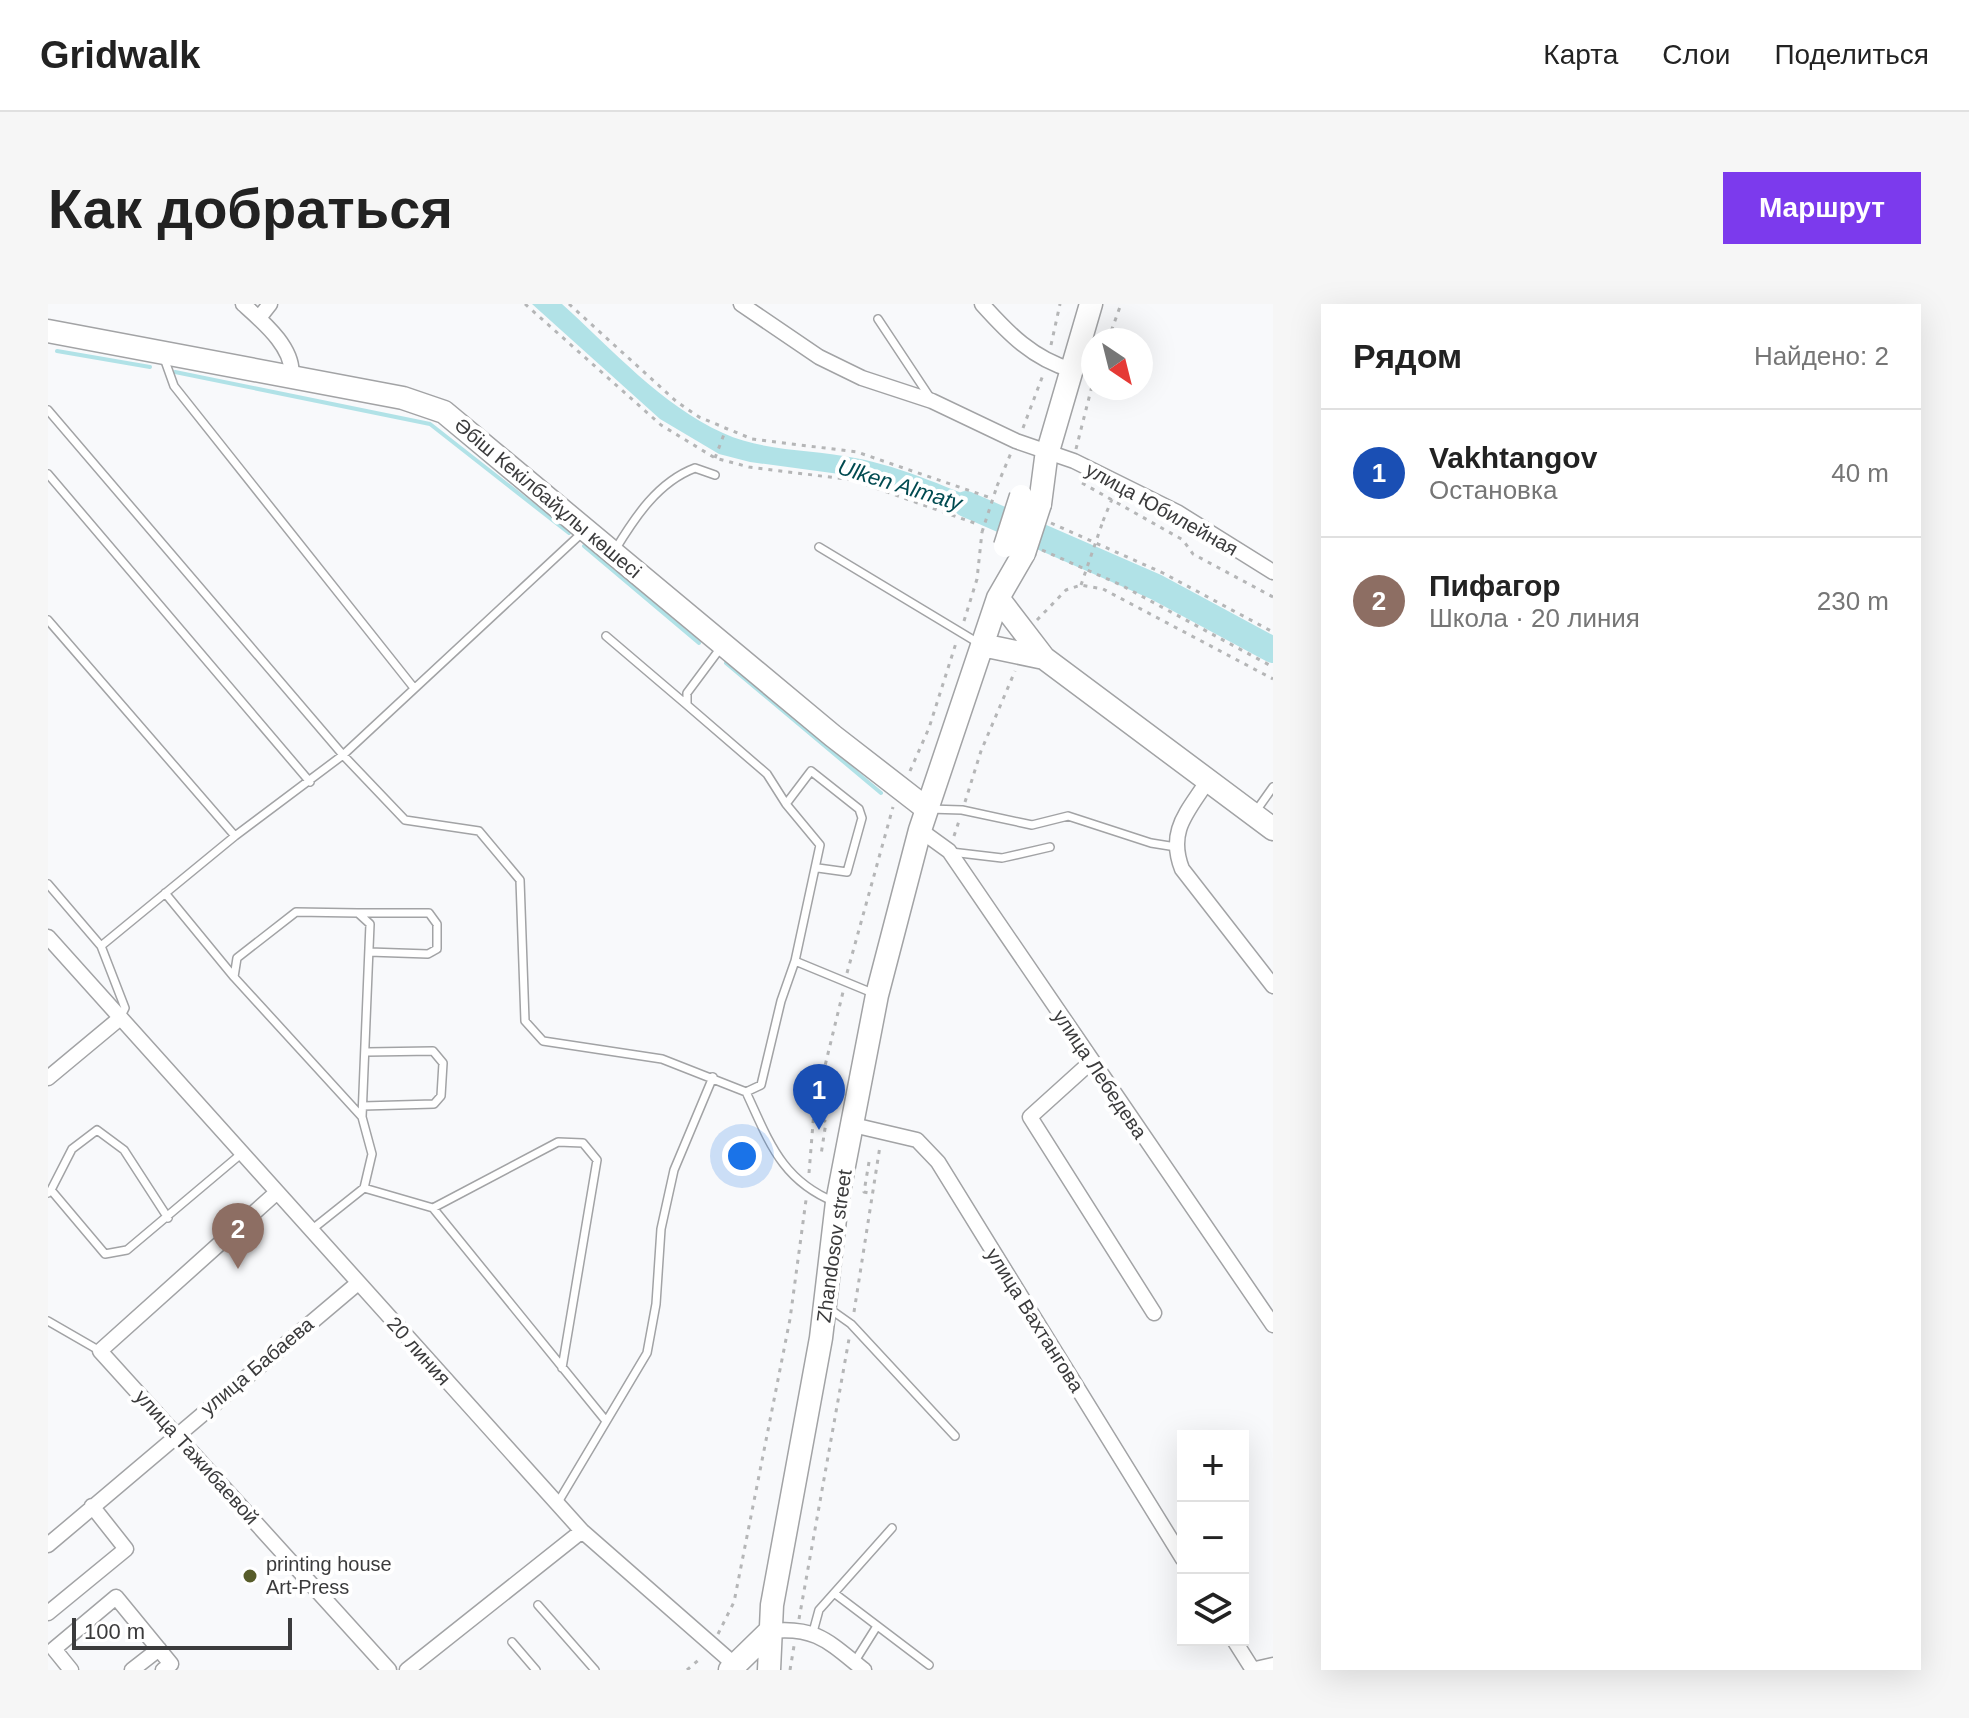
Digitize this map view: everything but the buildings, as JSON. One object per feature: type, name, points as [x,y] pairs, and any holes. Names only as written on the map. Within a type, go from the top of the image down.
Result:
[{"type":"main road","name":"Zhandosov street","points":[[769,1670],[770,1631],[826,1306],[837,1202],[877,995],[924,820],[998,598],[1024,550],[1037,508],[1047,455],[1091,304]]},
{"type":"main road","name":"Әбіш Кекілбайұлы көшесі","points":[[48,331],[403,398],[444,412],[901,790],[924,820]]},
{"type":"main road","points":[[998,598],[1032,651],[1273,829]]},
{"type":"main road","points":[[982,645],[1032,651]]},
{"type":"main road","points":[[733,1667],[770,1631]]},
{"type":"street","points":[[243,304],[259,318],[291,358],[291,377]]},
{"type":"street","points":[[259,318],[270,304]]},
{"type":"street","name":"улица Юбилейная","points":[[741,304],[819,357],[862,378],[932,401],[1047,455],[1074,461],[1177,512],[1273,572]]},
{"type":"street","points":[[982,304],[1023,346],[1047,363],[1072,370]]},
{"type":"street","points":[[1208,780],[1177,830],[1176,847],[1182,869],[1273,986]]},
{"type":"street","name":"улица Лебедева","points":[[924,820],[949,851],[1273,1325]]},
{"type":"street","name":"20 линия","points":[[48,937],[582,1531],[733,1667]]},
{"type":"street","points":[[48,1078],[119,1019]]},
{"type":"street","points":[[1092,1061],[1030,1117],[1154,1313]]},
{"type":"street","name":"улица Вахтангова","points":[[853,1125],[917,1140],[938,1162],[1177,1549]]},
{"type":"street","points":[[100,1351],[276,1193]]},
{"type":"street","name":"улица Бабаева","points":[[48,1545],[176,1433],[358,1283]]},
{"type":"street","name":"улица Тажибаевой","points":[[100,1351],[389,1670]]},
{"type":"street","points":[[48,1613],[126,1549],[92,1506]]},
{"type":"street","points":[[407,1670],[479,1616],[582,1531]]},
{"type":"street","points":[[71,1670],[54,1649],[116,1597],[171,1664],[163,1670]]},
{"type":"street","points":[[770,1631],[798,1628],[813,1632],[859,1666]]},
{"type":"street","points":[[1238,1646],[1252,1670],[1273,1665]]},
{"type":"street","points":[[132,1670],[159,1649]]},
{"type":"lane","points":[[878,319],[932,401]]},
{"type":"lane","points":[[162,353],[174,386],[414,688]]},
{"type":"lane","points":[[48,410],[343,755],[405,820],[479,831],[520,880],[525,1021],[543,1041],[662,1059],[746,1092],[777,1156],[808,1191],[837,1202]]},
{"type":"lane","points":[[613,553],[660,489],[678,475],[695,468],[715,475]]},
{"type":"lane","points":[[48,474],[310,782]]},
{"type":"lane","points":[[101,946],[235,836],[343,755],[586,530]]},
{"type":"lane","points":[[819,547],[982,645]]},
{"type":"lane","points":[[48,620],[235,836]]},
{"type":"lane","points":[[606,636],[767,774],[786,804],[820,845],[818,868],[761,1085],[746,1092]]},
{"type":"lane","points":[[687,705],[687,693],[723,645]]},
{"type":"lane","points":[[786,804],[811,771],[862,813],[847,872],[818,868]]},
{"type":"lane","points":[[1254,814],[1273,787]]},
{"type":"lane","points":[[924,820],[962,810],[1032,825],[1068,816],[1151,843],[1176,847]]},
{"type":"lane","points":[[949,851],[1002,858],[1050,847]]},
{"type":"lane","points":[[48,884],[101,946],[125,1008],[119,1019]]},
{"type":"lane","points":[[165,893],[234,977],[362,1117]]},
{"type":"lane","points":[[234,977],[237,958],[296,912],[429,913],[437,924],[437,949],[428,954],[369,952]]},
{"type":"lane","points":[[310,1231],[364,1188],[372,1154],[362,1117],[370,924],[358,913]]},
{"type":"lane","points":[[795,961],[877,995]]},
{"type":"lane","points":[[363,1106],[434,1104],[441,1096],[443,1063],[433,1051],[367,1052]]},
{"type":"lane","points":[[557,1504],[647,1353],[656,1304],[661,1229],[674,1170],[713,1077]]},
{"type":"lane","points":[[168,1218],[124,1150],[97,1130],[72,1149],[49,1191],[105,1254],[127,1250],[168,1218],[241,1154]]},
{"type":"lane","points":[[433,1208],[558,1142],[583,1143],[590,1151],[597,1160],[562,1368]]},
{"type":"lane","points":[[364,1188],[433,1208],[606,1421]]},
{"type":"lane","points":[[826,1306],[851,1324],[955,1436]]},
{"type":"lane","points":[[48,1321],[100,1351]]},
{"type":"lane","points":[[813,1632],[819,1610],[892,1528]]},
{"type":"lane","points":[[834,1593],[929,1665]]},
{"type":"lane","points":[[538,1605],[595,1670]]},
{"type":"lane","points":[[859,1666],[877,1626]]},
{"type":"lane","points":[[512,1642],[536,1670]]},
{"type":"path","points":[[525,304],[661,425],[716,457],[749,467],[853,480],[977,524]]},
{"type":"path","points":[[569,304],[677,402],[726,430],[752,439],[857,452],[988,497]]},
{"type":"path","points":[[687,1670],[712,1646],[734,1602],[790,1319],[808,1191],[814,1111],[845,981],[893,807],[929,728],[977,579],[982,532],[997,486],[1032,410],[1047,363],[1060,304]]},
{"type":"path","points":[[1112,328],[1121,304]]},
{"type":"path","points":[[1089,400],[1072,477],[1183,540],[1193,554],[1273,597]]},
{"type":"path","points":[[716,457],[726,430]]},
{"type":"path","points":[[1081,585],[1117,483]]},
{"type":"path","points":[[1037,508],[1273,632]]},
{"type":"path","points":[[1024,550],[1121,585],[1273,667]]},
{"type":"path","points":[[949,851],[1001,698],[1032,651],[1039,614],[1066,590],[1081,585],[1117,594],[1273,679]]},
{"type":"path","points":[[1117,594],[1121,585]]},
{"type":"path","points":[[814,1111],[826,1122],[821,1155]]},
{"type":"path","points":[[790,1670],[883,1130]]},
{"type":"path","points":[[869,1162],[864,1192],[873,1194]]},
{"type":"water","points":[[532,304],[562,304],[658,392],[723,433],[755,444],[855,458],[910,473],[999,508],[994,523],[854,476],[750,462],[719,454],[660,419]]},
{"type":"waterway","points":[[57,351],[150,367]]},
{"type":"waterway","points":[[175,372],[430,424],[569,533]]},
{"type":"waterway","name":"Ulken Almaty","points":[[966,504],[1156,587],[1273,650]]},
{"type":"waterway","points":[[584,546],[699,643]]},
{"type":"waterway","points":[[726,663],[881,793]]},
{"type":"place","name":"Vakhtangov","points":[[819,1130]]},
{"type":"place","name":"Пифагор","points":[[238,1269]]},
{"type":"place","name":"printing house Art-Press","points":[[250,1576]]}]
